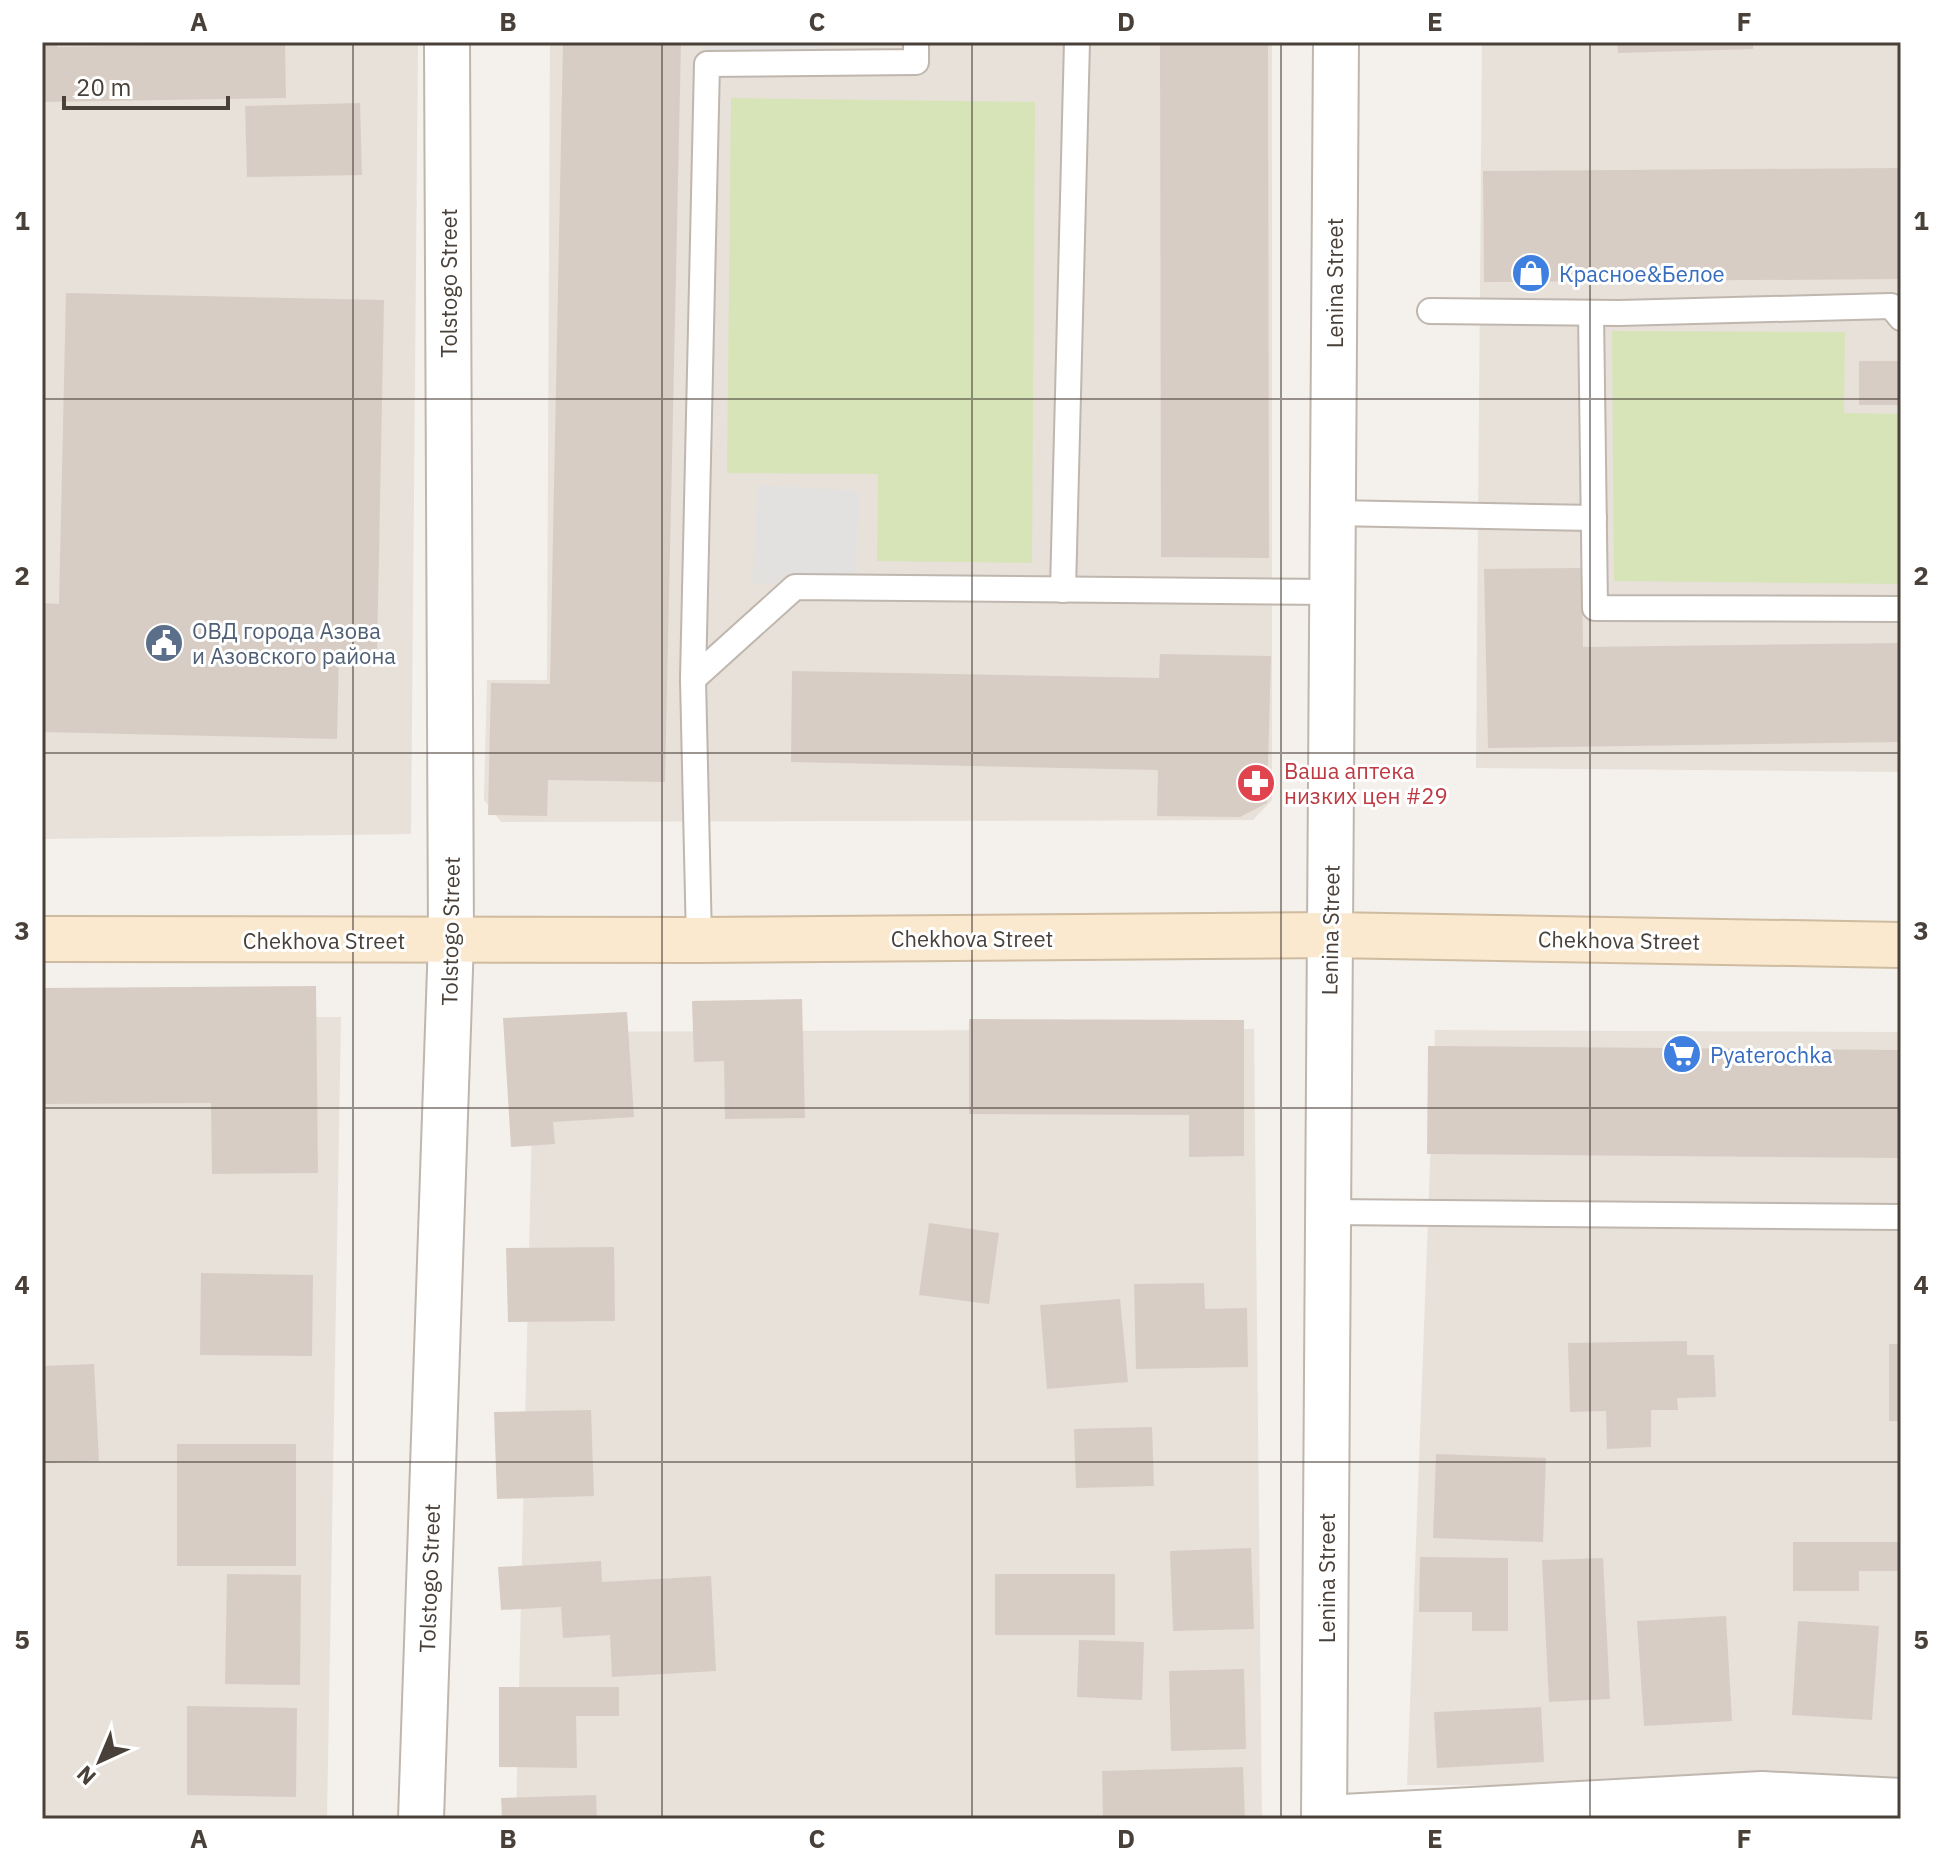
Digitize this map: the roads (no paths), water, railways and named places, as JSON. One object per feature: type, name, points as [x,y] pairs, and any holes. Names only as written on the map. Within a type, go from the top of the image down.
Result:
[{"type":"main road","name":"Chekhova Street","points":[[42,939],[699,940],[1330,935],[1901,945]]},
{"type":"street","name":"Tolstogo Street","points":[[421,1819],[451,940],[447,42]]},
{"type":"street","name":"Lenina Street","points":[[1324,1818],[1336,42]]},
{"type":"street","points":[[1324,1818],[1901,1801]]},
{"type":"lane","points":[[699,940],[693,679],[707,64],[916,62],[916,42]]},
{"type":"lane","points":[[1063,590],[1077,42]]},
{"type":"lane","points":[[1430,311],[1591,313],[1891,306],[1901,318]]},
{"type":"lane","points":[[1591,313],[1595,608],[1901,609]]},
{"type":"lane","points":[[1333,513],[1594,518]]},
{"type":"lane","points":[[693,679],[795,587],[1332,592]]},
{"type":"lane","points":[[1328,1212],[1901,1217]]},
{"type":"place","name":"Красное&Белое","points":[[1531,273]]},
{"type":"place","name":"ОВД города Азова и Азовского района","points":[[164,643]]},
{"type":"place","name":"Ваша аптека низких цен #29","points":[[1256,783]]},
{"type":"place","name":"Pyaterochka","points":[[1682,1054]]}]
